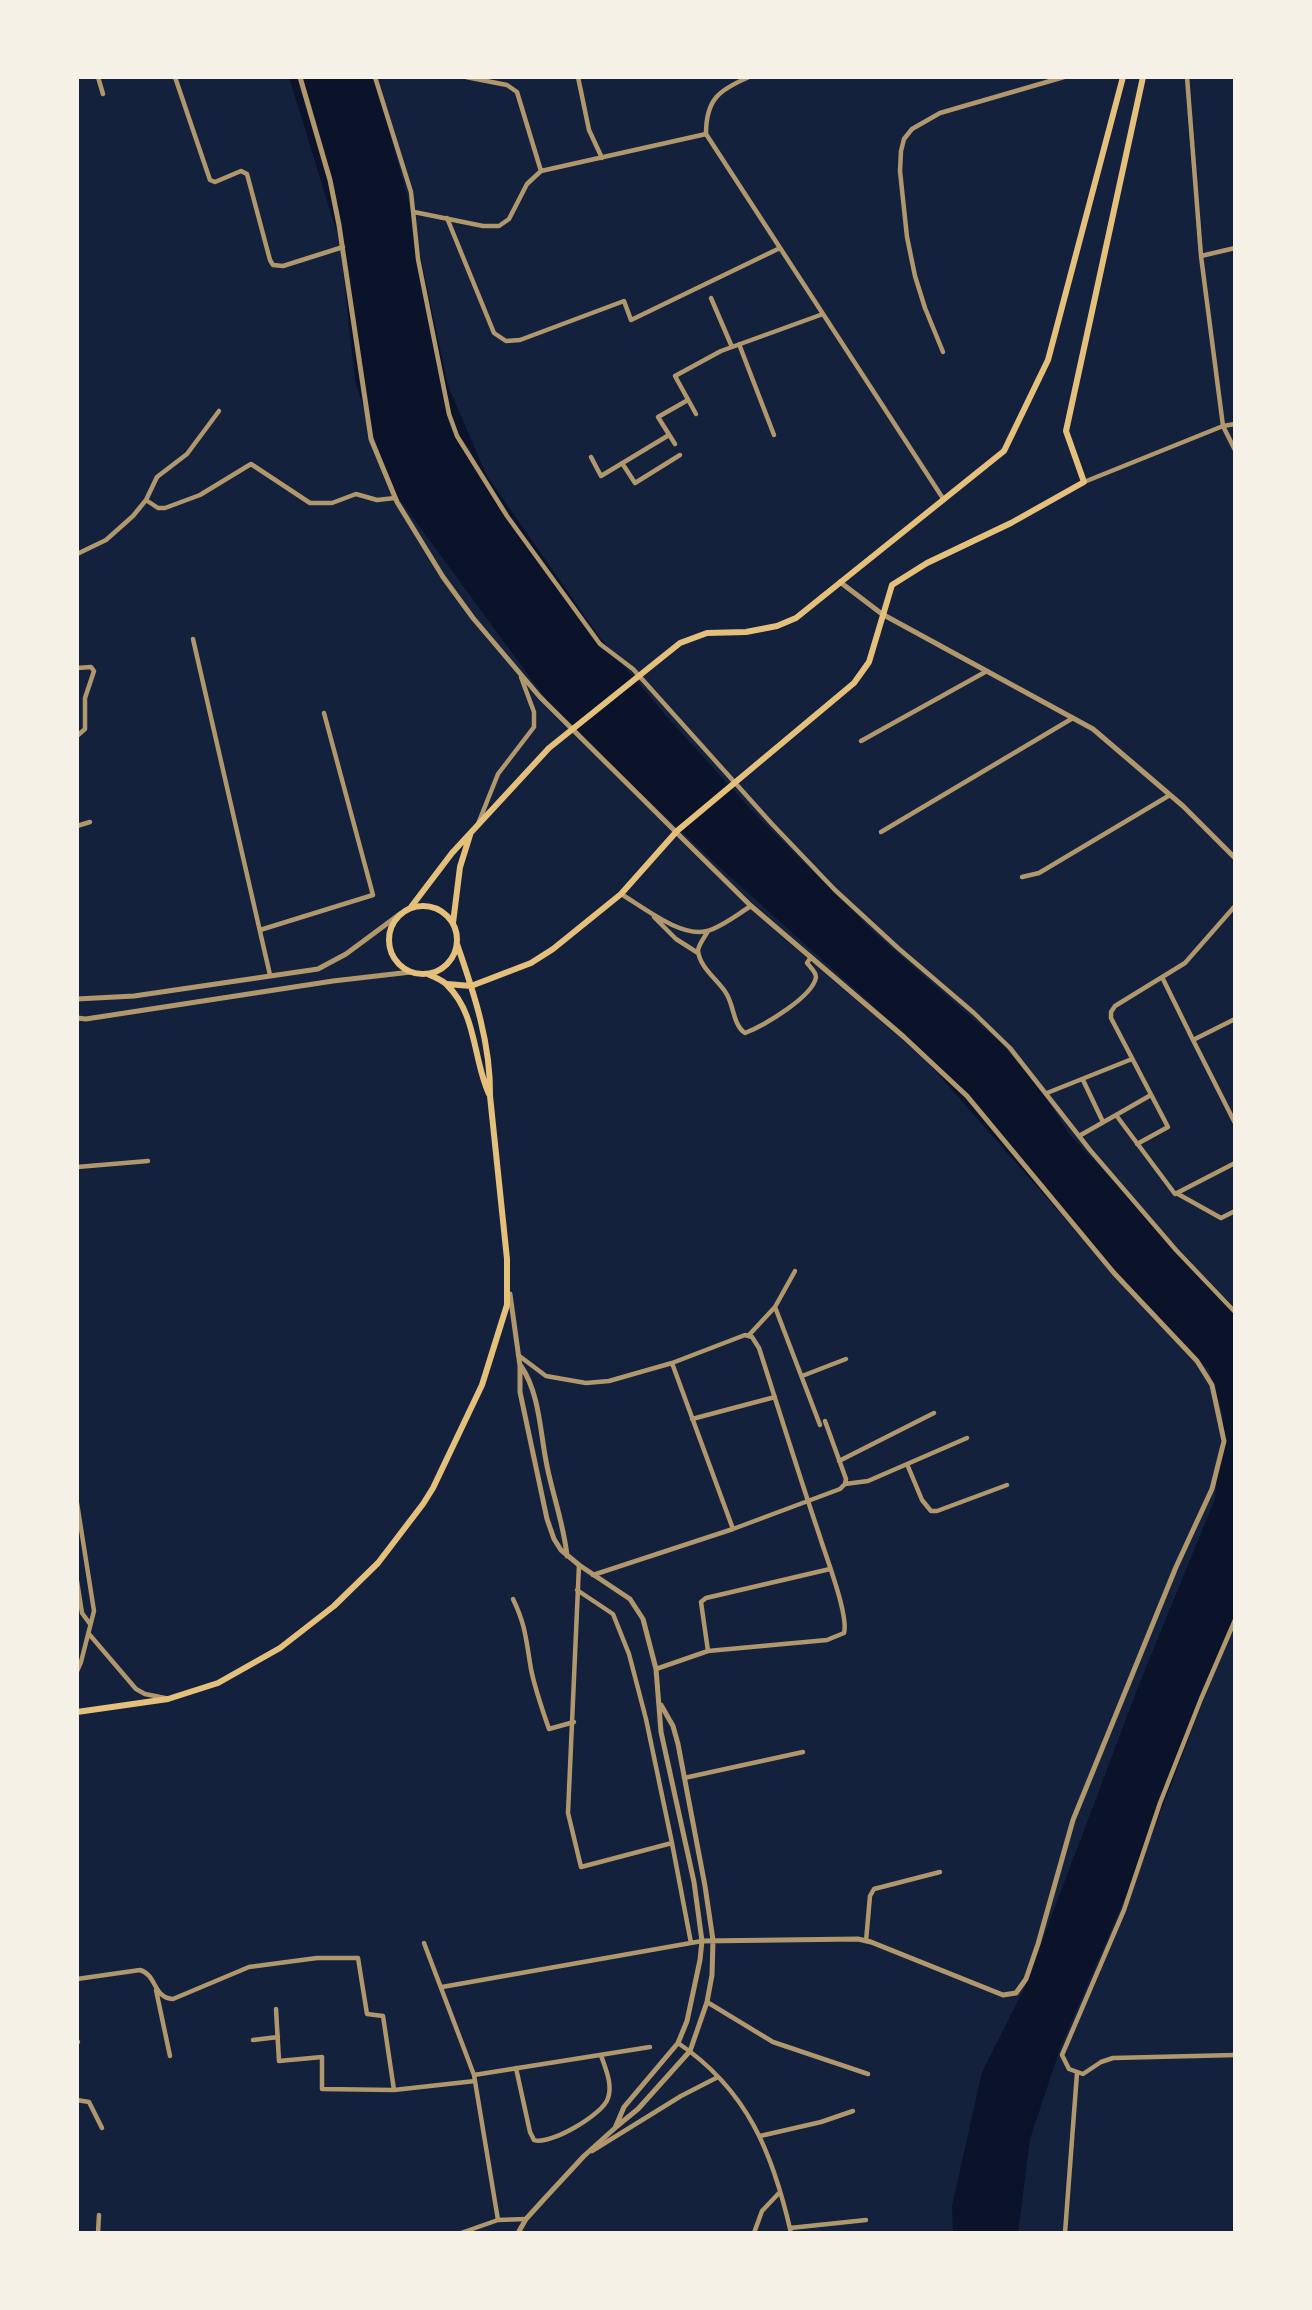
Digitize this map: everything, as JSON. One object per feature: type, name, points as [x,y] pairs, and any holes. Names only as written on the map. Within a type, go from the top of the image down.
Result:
[{"type":"main road","points":[[1123,77],[1048,360],[1004,452],[796,618],[777,626],[746,632],[707,633],[680,643],[550,748],[475,828],[411,907],[400,914],[390,931],[390,951],[402,967],[411,972],[428,974],[447,984],[471,986],[531,963],[543,955],[621,894],[677,831],[854,682],[869,662],[892,585],[927,563],[1012,523],[1084,482],[1066,431],[1143,77]]},
{"type":"main road","points":[[77,1712],[169,1699],[218,1682],[280,1648],[334,1606],[378,1563],[433,1488],[482,1385],[503,1323],[509,1287],[485,1041],[453,923],[460,867],[475,828]]},
{"type":"main road","points":[[411,907],[425,905],[438,909],[453,923]]},
{"type":"main road","points":[[428,974],[447,964],[457,944]]},
{"type":"main road","points":[[447,984],[462,1007],[471,1028],[482,1079],[490,1096]]},
{"type":"street","points":[[98,77],[103,94]]},
{"type":"street","points":[[175,77],[210,180],[215,182],[241,171],[246,172],[273,265],[282,266],[343,247]]},
{"type":"street","points":[[300,77],[330,180],[343,247],[371,439],[395,498],[423,547],[458,598],[549,706],[751,906],[967,1096],[1114,1273],[1197,1361],[1208,1376],[1215,1394],[1224,1441],[1207,1503],[1176,1567],[1073,1820],[1038,1944],[1021,1987],[1016,1993],[1003,1995],[866,1941],[843,1939],[702,1941],[442,1987]]},
{"type":"street","points":[[375,77],[407,175],[414,212],[418,259],[453,425],[481,476],[539,560],[600,644],[633,669],[835,890],[992,1029],[1176,1250],[1235,1312]]},
{"type":"street","points":[[466,77],[507,85],[517,92],[541,171]]},
{"type":"street","points":[[578,77],[589,130],[602,158]]},
{"type":"street","points":[[749,77],[730,85],[714,98],[706,114],[706,134],[944,500]]},
{"type":"street","points":[[943,352],[915,276],[907,237],[900,172],[904,139],[912,129],[940,113],[1064,77]]},
{"type":"street","points":[[1187,77],[1201,256],[1223,426],[1235,450]]},
{"type":"street","points":[[414,212],[492,227],[505,222],[514,212],[527,184],[541,171],[706,134]]},
{"type":"street","points":[[447,218],[494,334],[506,341],[520,340],[624,301],[631,320],[780,248]]},
{"type":"street","points":[[1201,256],[1235,248]]},
{"type":"street","points":[[711,298],[732,347]]},
{"type":"street","points":[[696,414],[675,376],[739,344],[823,314]]},
{"type":"street","points":[[739,344],[774,435]]},
{"type":"street","points":[[675,444],[658,417],[688,400]]},
{"type":"street","points":[[77,554],[106,540],[133,516],[146,500],[157,477],[187,454],[219,411]]},
{"type":"street","points":[[1084,482],[1223,426],[1235,424]]},
{"type":"street","points":[[591,457],[601,476],[669,435]]},
{"type":"street","points":[[622,463],[635,483],[680,456]]},
{"type":"street","points":[[146,500],[158,508],[165,508],[200,495],[251,464],[310,503],[332,503],[356,495],[377,500],[395,498]]},
{"type":"street","points":[[840,582],[882,614],[1093,729],[1170,795],[1235,858]]},
{"type":"street","points":[[192,639],[270,975]]},
{"type":"street","points":[[77,668],[91,667],[94,674],[85,698],[85,729],[77,736]]},
{"type":"street","points":[[861,741],[988,670]]},
{"type":"street","points":[[475,828],[498,774],[530,733],[535,721],[520,673]]},
{"type":"street","points":[[260,930],[373,895],[324,713]]},
{"type":"street","points":[[881,832],[1074,718]]},
{"type":"street","points":[[1022,877],[1040,873],[1170,795]]},
{"type":"street","points":[[77,826],[90,822]]},
{"type":"street","points":[[621,894],[687,931],[708,931],[751,906]]},
{"type":"street","points":[[1137,1144],[1168,1127],[1111,1018],[1111,1012],[1115,1006],[1185,963],[1235,906]]},
{"type":"street","points":[[649,912],[676,939],[699,953],[726,992],[739,1028],[745,1033],[806,996],[816,975],[807,963],[811,957]]},
{"type":"street","points":[[77,999],[134,996],[302,972],[332,963],[400,914]]},
{"type":"street","points":[[699,953],[699,947],[708,931]]},
{"type":"street","points":[[77,1018],[86,1019],[333,981],[411,972]]},
{"type":"street","points":[[1163,977],[1235,1123]]},
{"type":"street","points":[[1194,1040],[1235,1019]]},
{"type":"street","points":[[1047,1093],[1132,1059]]},
{"type":"street","points":[[1083,1080],[1103,1122]]},
{"type":"street","points":[[1079,1136],[1151,1096]]},
{"type":"street","points":[[1116,1115],[1172,1193],[1221,1218],[1235,1211]]},
{"type":"street","points":[[77,1167],[148,1161]]},
{"type":"street","points":[[1178,1194],[1235,1163]]},
{"type":"street","points":[[517,1354],[545,1376],[586,1382],[609,1381],[671,1363],[736,1337],[749,1335],[775,1307],[795,1271]]},
{"type":"street","points":[[509,1287],[520,1366],[520,1392],[547,1520],[554,1539],[579,1566],[630,1599],[639,1611],[646,1629],[656,1669],[661,1732],[694,1882],[702,1941],[687,2021],[678,2043],[624,2107],[615,2128]]},
{"type":"street","points":[[775,1307],[839,1461],[846,1479],[845,1484]]},
{"type":"street","points":[[656,1669],[708,1651],[827,1640],[844,1633],[846,1627],[759,1348],[749,1335]]},
{"type":"street","points":[[802,1376],[846,1359]]},
{"type":"street","points":[[671,1363],[733,1529]]},
{"type":"street","points":[[520,1366],[528,1377],[533,1393],[547,1468],[565,1536],[567,1556]]},
{"type":"street","points":[[692,1419],[775,1397]]},
{"type":"street","points":[[839,1461],[934,1413]]},
{"type":"street","points":[[593,1575],[808,1502],[840,1489],[845,1484],[868,1481],[967,1438]]},
{"type":"street","points":[[907,1464],[922,1500],[931,1511],[1007,1485]]},
{"type":"street","points":[[77,1503],[94,1611],[77,1671]]},
{"type":"street","points":[[579,1566],[568,1813],[581,1867],[672,1843]]},
{"type":"street","points":[[708,1651],[700,1608],[701,1602],[706,1598],[830,1569]]},
{"type":"street","points":[[77,1581],[82,1613],[90,1624]]},
{"type":"street","points":[[577,1590],[614,1614],[629,1654],[646,1719],[691,1943]]},
{"type":"street","points":[[513,1599],[524,1621],[531,1668],[549,1729],[574,1722]]},
{"type":"street","points":[[1235,1620],[1200,1699],[1160,1803],[1125,1910],[1063,2051],[1064,2063],[1077,2073],[1087,2072],[1101,2062],[1113,2058],[1235,2055]]},
{"type":"street","points":[[89,1634],[136,1689],[169,1699]]},
{"type":"street","points":[[518,2233],[526,2219],[584,2156],[638,2109],[690,2051],[707,2002],[714,1960],[705,1886],[673,1726],[660,1702]]},
{"type":"street","points":[[684,1778],[803,1752]]},
{"type":"street","points":[[866,1941],[870,1896],[874,1889],[940,1872]]},
{"type":"street","points":[[424,1943],[475,2078],[498,2220]]},
{"type":"street","points":[[156,1989],[164,1997],[173,1999],[249,1966],[317,1958],[358,1958],[367,2014],[383,2016],[394,2090]]},
{"type":"street","points":[[77,1979],[140,1970],[147,1973],[156,1989],[170,2056]]},
{"type":"street","points":[[707,2002],[773,2042],[868,2074]]},
{"type":"street","points":[[276,2009],[279,2061],[322,2057],[322,2089],[394,2090],[650,2047]]},
{"type":"street","points":[[253,2040],[278,2037]]},
{"type":"street","points":[[678,2043],[718,2077],[746,2108],[760,2136],[791,2230],[866,2220]]},
{"type":"street","points":[[516,2068],[530,2132],[534,2140],[546,2141],[590,2119],[608,2102],[610,2084],[601,2055]]},
{"type":"street","points":[[1065,2233],[1077,2073]]},
{"type":"street","points":[[584,2156],[681,2096],[718,2077]]},
{"type":"street","points":[[77,2100],[83,2100],[93,2108],[102,2128]]},
{"type":"street","points":[[760,2136],[821,2122],[853,2111]]},
{"type":"street","points":[[754,2233],[762,2211],[780,2192]]},
{"type":"street","points":[[98,2233],[99,2215]]},
{"type":"street","points":[[461,2233],[498,2220],[526,2219]]},
{"type":"water","points":[[289,77],[374,77],[409,202],[448,386],[487,476],[601,639],[756,815],[878,936],[1002,1044],[1043,1093],[1070,1135],[1235,1308],[1235,1618],[1148,1845],[1061,2046],[1030,2139],[1018,2233],[953,2233],[952,2206],[982,2072],[1024,1989],[1140,1682],[1215,1499],[1223,1415],[1209,1370],[1121,1283],[898,1028],[717,865],[556,713],[392,489],[355,382],[340,243]]}]
